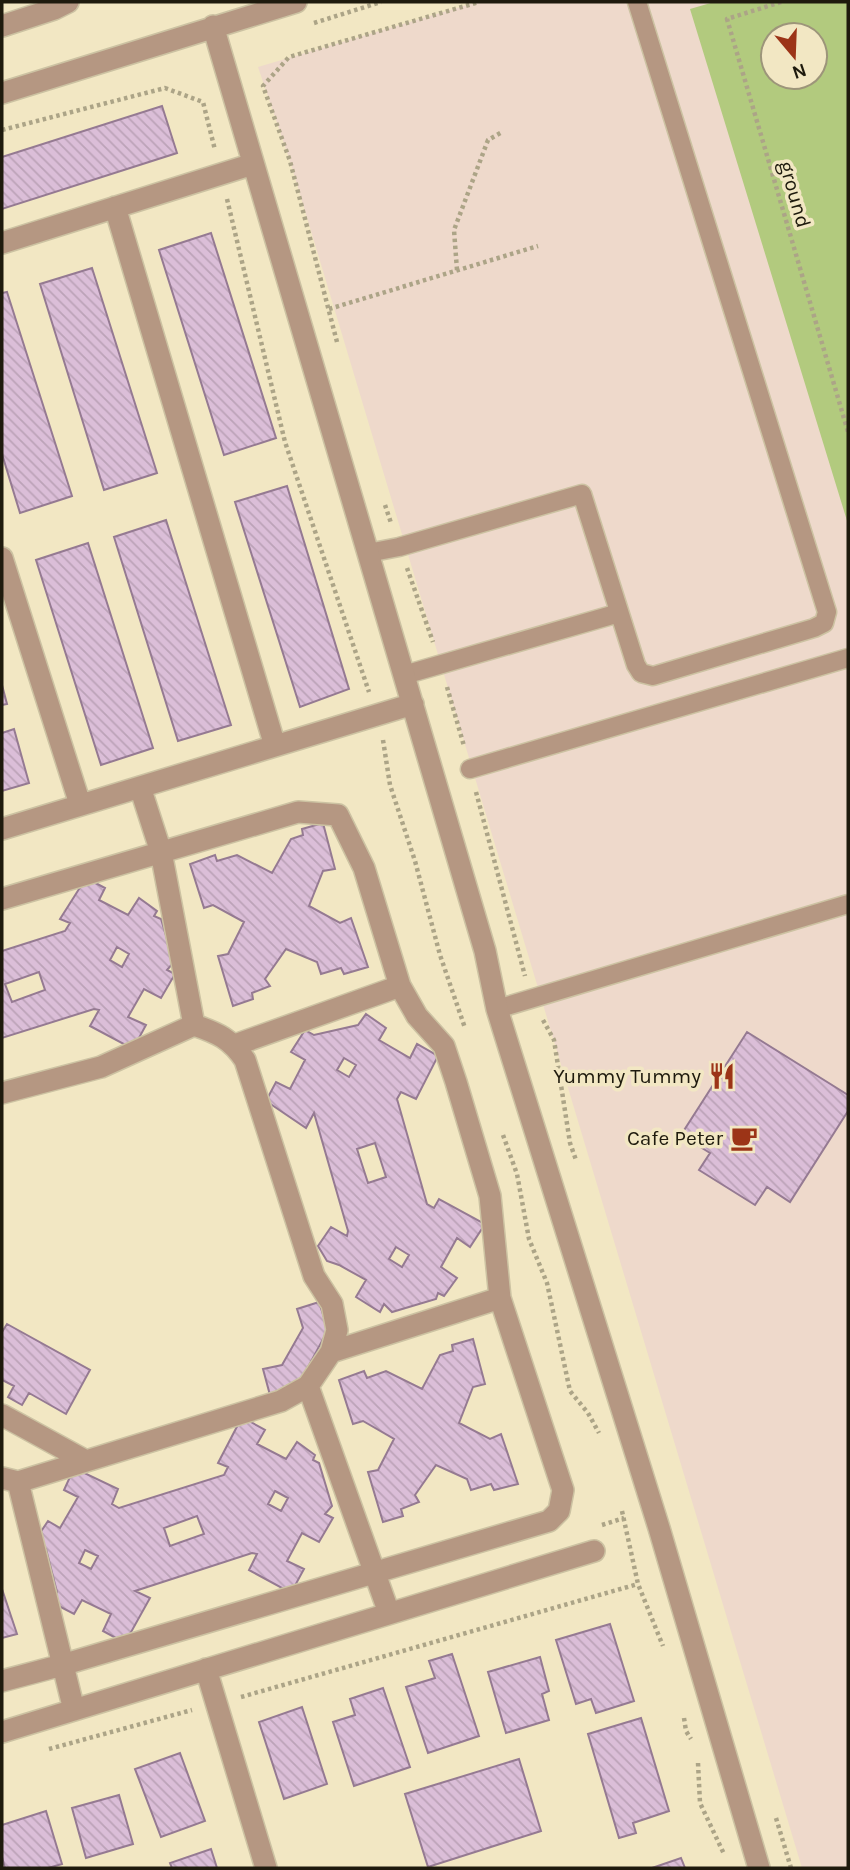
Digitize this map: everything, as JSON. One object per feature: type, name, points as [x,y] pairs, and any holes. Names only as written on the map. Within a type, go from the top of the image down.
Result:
[{"type":"street","points":[[2,26],[68,2]]},
{"type":"street","points":[[2,93],[296,2]]},
{"type":"street","points":[[212,26],[485,951],[497,1009],[660,1528],[758,1868]]},
{"type":"street","points":[[2,243],[253,164]]},
{"type":"street","points":[[115,207],[275,746]]},
{"type":"street","points":[[2,558],[8,601],[80,804]]},
{"type":"street","points":[[2,829],[413,704]]},
{"type":"street","points":[[140,788],[161,852],[194,1025]]},
{"type":"street","points":[[2,899],[298,812],[338,815],[363,868],[400,986],[417,1016],[444,1046],[490,1196],[500,1298],[563,1490],[559,1511],[549,1521],[2,1681]]},
{"type":"street","points":[[234,1045],[400,986]]},
{"type":"street","points":[[2,1093],[101,1067],[194,1025],[214,1031],[234,1045],[245,1060],[314,1276],[332,1304],[337,1331],[331,1352],[307,1386],[281,1401],[86,1461],[10,1480],[74,1710]]},
{"type":"street","points":[[331,1352],[500,1298]]},
{"type":"street","points":[[307,1386],[389,1613]]},
{"type":"street","points":[[2,1415],[86,1461]]},
{"type":"street","points":[[2,1732],[594,1550]]},
{"type":"street","points":[[206,1669],[266,1868]]},
{"type":"lane","points":[[368,553],[399,547],[582,494],[636,665],[641,673],[653,676],[824,623],[827,612],[637,2]]},
{"type":"lane","points":[[404,675],[620,613]]},
{"type":"lane","points":[[470,769],[848,658]]},
{"type":"lane","points":[[497,1009],[848,904]]},
{"type":"path","points":[[290,161],[263,86],[289,57],[479,2]]},
{"type":"path","name":"ground","points":[[781,2],[727,19],[848,432]]},
{"type":"path","points":[[2,130],[165,88],[203,102],[285,442],[377,715],[390,785],[415,861],[440,955],[469,1040]]},
{"type":"path","points":[[457,270],[454,230],[488,140],[502,132]]},
{"type":"path","points":[[329,310],[538,246]]},
{"type":"path","points":[[499,1125],[517,1174],[529,1238],[547,1283],[570,1391],[588,1413],[599,1434]]},
{"type":"path","points":[[621,1507],[638,1584],[667,1656]]},
{"type":"path","points":[[42,1751],[638,1584]]},
{"type":"path","points":[[684,1711],[686,1731],[697,1748]]},
{"type":"path","points":[[698,1761],[700,1803],[726,1856]]},
{"type":"shaded area","points":[[477,2],[848,2],[848,1868],[802,1868],[290,161],[258,67]]},
{"type":"green space","points":[[714,2],[848,2],[848,524],[690,9]]},
{"type":"building","points":[[162,106],[177,153],[2,209],[2,157]]},
{"type":"building","points":[[211,233],[276,438],[224,455],[159,250]]},
{"type":"building","points":[[92,268],[157,473],[104,490],[40,284]]},
{"type":"building","points":[[7,292],[72,496],[20,513],[2,454],[2,293]]},
{"type":"building","points":[[287,486],[349,689],[300,707],[235,502]]},
{"type":"building","points":[[166,520],[231,725],[178,741],[114,537]]},
{"type":"building","points":[[88,543],[153,748],[101,765],[36,560]]},
{"type":"building","points":[[2,685],[7,704],[2,705]]},
{"type":"building","points":[[14,729],[29,783],[2,791],[2,733]]},
{"type":"building","points":[[323,823],[335,869],[323,871],[309,906],[340,923],[351,918],[368,967],[344,974],[341,968],[321,974],[317,962],[286,949],[265,979],[270,986],[252,993],[253,999],[233,1006],[218,956],[228,954],[244,922],[213,905],[204,908],[190,864],[215,855],[217,861],[237,855],[272,873],[291,839],[303,835],[302,829]]},
{"type":"building","points":[[86,878],[105,888],[99,900],[128,915],[139,898],[157,911],[154,916],[161,919],[174,962],[167,970],[175,974],[161,998],[144,989],[128,1017],[146,1025],[133,1049],[90,1026],[99,1010],[94,1009],[2,1038],[2,951],[65,931],[70,923],[60,919]],"holes":[[[117,947],[129,954],[122,967],[110,960]],[[39,972],[45,990],[12,1002],[5,984]]]},
{"type":"building","points":[[366,1014],[386,1028],[379,1040],[410,1058],[417,1044],[438,1056],[416,1099],[401,1092],[397,1099],[427,1204],[434,1208],[439,1199],[485,1224],[470,1247],[457,1238],[441,1267],[457,1278],[444,1296],[438,1293],[436,1299],[392,1312],[384,1304],[380,1312],[356,1297],[366,1280],[327,1261],[318,1246],[331,1227],[347,1236],[348,1231],[314,1113],[306,1128],[266,1101],[276,1082],[290,1089],[305,1060],[291,1052],[305,1030],[314,1035],[358,1025]],"holes":[[[344,1058],[356,1065],[349,1077],[337,1070]],[[375,1143],[386,1177],[368,1183],[357,1149]],[[396,1247],[409,1255],[402,1267],[389,1259]]]},
{"type":"building","points":[[747,1032],[848,1095],[848,1111],[790,1202],[767,1187],[755,1205],[699,1170],[710,1153],[681,1135]]},
{"type":"building","points":[[319,1302],[328,1330],[300,1382],[270,1395],[263,1369],[282,1365],[303,1328],[297,1309]]},
{"type":"building","points":[[7,1324],[90,1370],[66,1414],[29,1393],[22,1405],[8,1397],[14,1386],[2,1380],[2,1332]]},
{"type":"building","points":[[473,1339],[485,1384],[473,1387],[459,1423],[490,1439],[501,1434],[518,1484],[494,1490],[491,1484],[471,1490],[467,1479],[436,1465],[415,1495],[419,1502],[401,1509],[403,1516],[383,1522],[368,1472],[378,1470],[394,1439],[363,1421],[353,1424],[339,1380],[364,1371],[367,1378],[386,1371],[422,1389],[440,1355],[453,1351],[452,1345]]},
{"type":"building","points":[[242,1417],[265,1430],[257,1444],[286,1459],[297,1442],[315,1455],[313,1460],[319,1463],[332,1506],[325,1514],[333,1518],[319,1542],[302,1533],[287,1561],[304,1569],[291,1593],[249,1570],[257,1554],[252,1553],[135,1591],[150,1598],[125,1643],[103,1631],[111,1614],[82,1600],[74,1614],[51,1602],[57,1592],[46,1549],[34,1542],[48,1521],[60,1528],[78,1497],[64,1490],[74,1468],[118,1489],[112,1504],[119,1508],[224,1475],[228,1467],[218,1463]],"holes":[[[275,1491],[288,1498],[281,1511],[268,1504]],[[197,1516],[204,1534],[170,1546],[164,1528]],[[85,1550],[98,1556],[91,1569],[79,1563]]]},
{"type":"building","points":[[2,1589],[17,1634],[2,1638]]},
{"type":"building","points":[[610,1624],[634,1701],[596,1713],[591,1699],[576,1704],[556,1640]]},
{"type":"building","points":[[452,1654],[479,1736],[428,1753],[406,1687],[435,1678],[429,1661]]},
{"type":"building","points":[[540,1657],[549,1691],[542,1694],[549,1720],[506,1733],[488,1672]]},
{"type":"building","points":[[383,1688],[410,1767],[354,1786],[333,1722],[355,1715],[350,1699]]},
{"type":"building","points":[[302,1707],[327,1784],[284,1799],[259,1722]]},
{"type":"building","points":[[641,1718],[669,1811],[633,1823],[636,1833],[619,1838],[588,1734]]},
{"type":"building","points":[[180,1753],[205,1821],[161,1837],[135,1769]]},
{"type":"building","points":[[519,1759],[541,1831],[428,1867],[405,1794]]},
{"type":"building","points":[[119,1795],[133,1844],[86,1858],[72,1808]]},
{"type":"building","points":[[46,1811],[62,1864],[48,1868],[5,1868],[2,1857],[2,1825]]},
{"type":"building","points":[[211,1849],[217,1868],[172,1868],[170,1863]]},
{"type":"building","points":[[681,1858],[685,1868],[652,1868]]},
{"type":"place","name":"Yummy Tummy","points":[[722,1076]]},
{"type":"place","name":"Cafe Peter","points":[[744,1138]]}]
